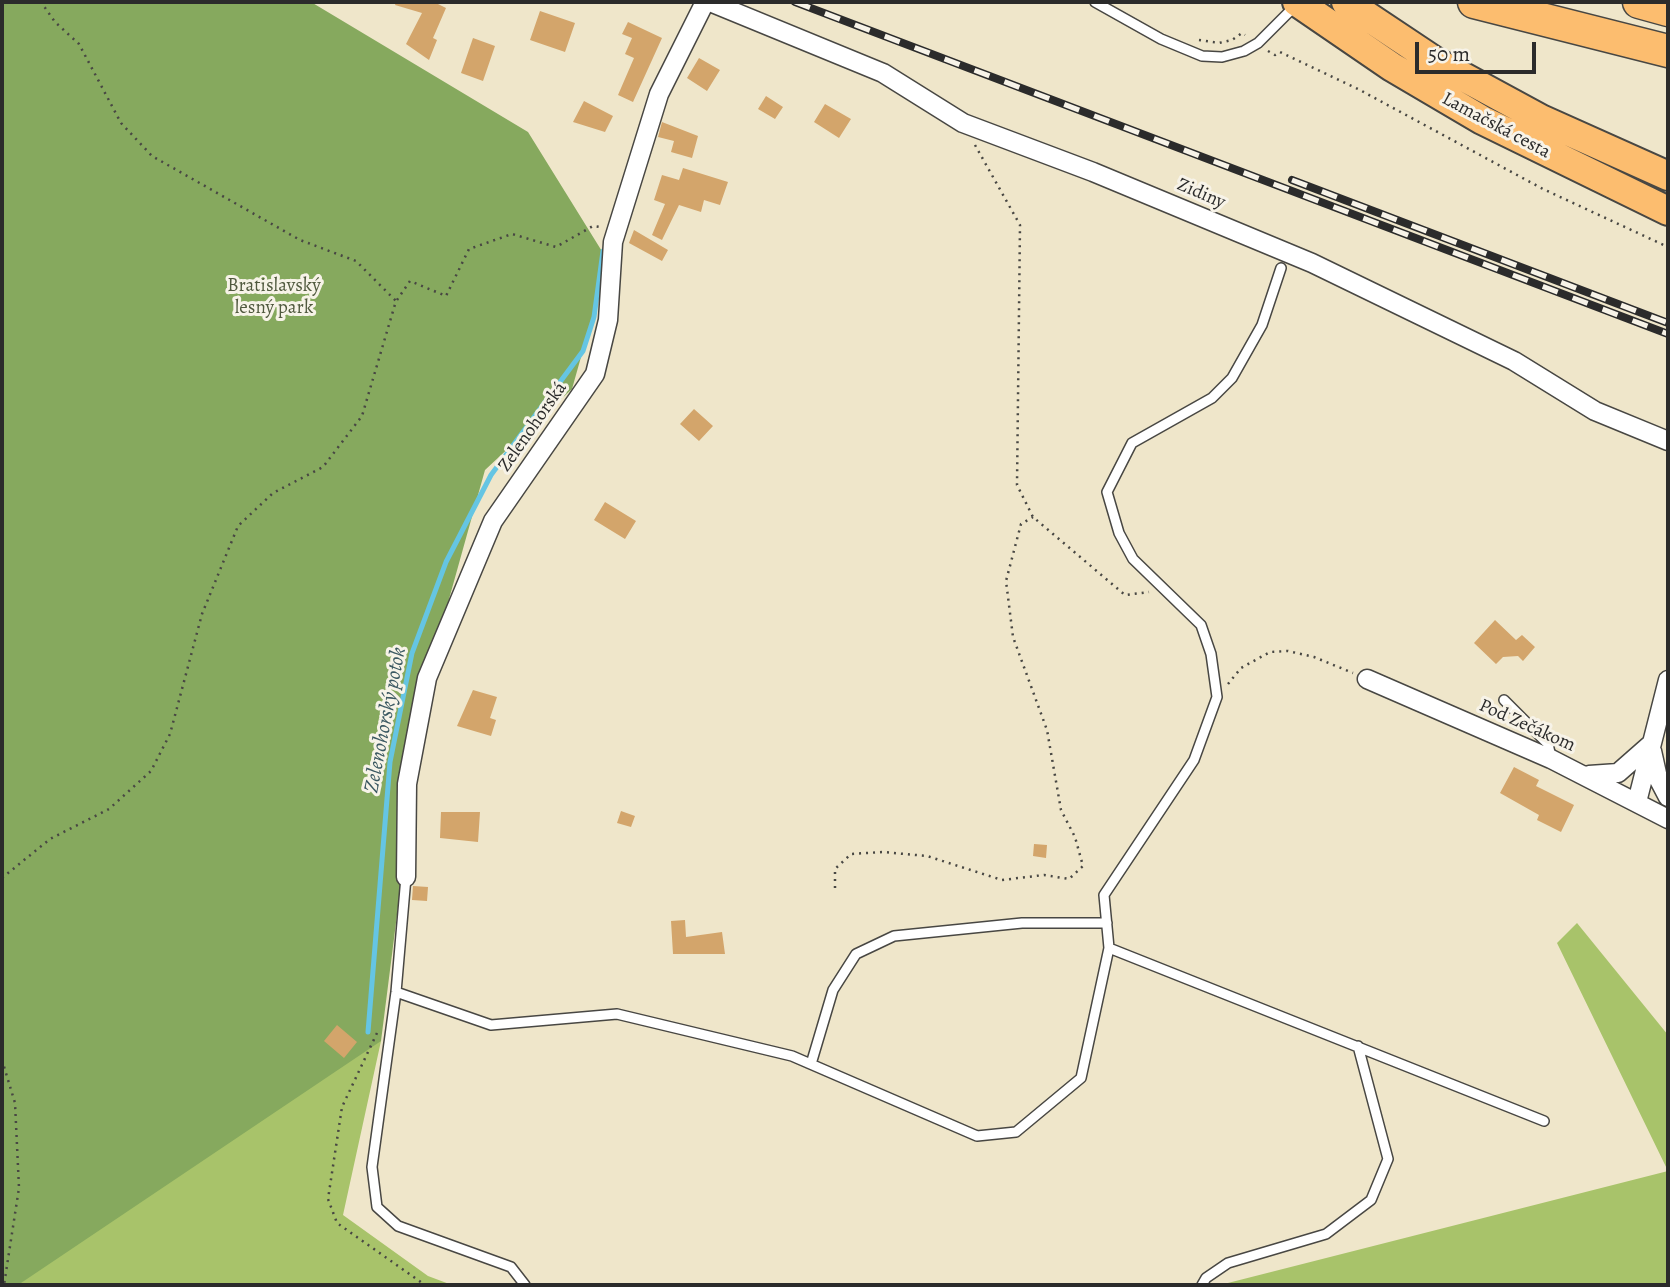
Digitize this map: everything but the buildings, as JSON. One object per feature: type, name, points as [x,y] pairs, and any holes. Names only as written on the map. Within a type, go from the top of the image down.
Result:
[{"type":"highway","points":[[1474,2],[1668,49]]},
{"type":"highway","points":[[1560,2],[1668,49]]},
{"type":"highway","points":[[1639,2],[1668,10]]},
{"type":"main road","name":"Lamačská cesta","points":[[1298,2],[1392,67],[1482,120],[1668,211]]},
{"type":"main road","name":"Lamačská cesta","points":[[1346,2],[1436,62],[1530,113],[1668,176]]},
{"type":"street","name":"Zidiny","points":[[708,2],[883,73],[963,122],[1093,172],[1312,263],[1514,360],[1595,411],[1668,441]]},
{"type":"street","name":"Zelenohorská","points":[[406,877],[407,784],[427,678],[493,521],[595,374],[608,320],[617,230],[659,94],[708,2]]},
{"type":"street","name":"Pod Zečákom","points":[[1367,679],[1551,759],[1668,819]]},
{"type":"street","points":[[1637,802],[1668,680]]},
{"type":"street","points":[[1583,774],[1595,777],[1618,773],[1651,744]]},
{"type":"street","points":[[1651,744],[1658,778],[1668,797]]},
{"type":"lane","points":[[1095,2],[1161,39],[1202,56],[1234,54],[1258,43],[1298,2]]},
{"type":"lane","points":[[396,992],[491,1025],[617,1014],[792,1056],[977,1136],[1016,1132],[1081,1077],[1109,948],[1104,895],[1194,760],[1217,697],[1211,654],[1201,625],[1133,559],[1119,533],[1107,492],[1132,443],[1212,398],[1232,378],[1262,325],[1281,268]]},
{"type":"lane","points":[[1504,700],[1548,744],[1551,759]]},
{"type":"lane","points":[[406,877],[396,992],[372,1167],[377,1207],[397,1226],[511,1267],[525,1285]]},
{"type":"lane","points":[[811,1064],[833,990],[856,954],[894,936],[1022,923],[1107,923]]},
{"type":"lane","points":[[1109,948],[1544,1121]]},
{"type":"lane","points":[[1202,1285],[1206,1278],[1228,1263],[1326,1234],[1371,1200],[1388,1158],[1358,1046]]},
{"type":"path","points":[[41,2],[55,22],[79,44],[121,123],[152,156],[300,240],[356,261],[396,301]]},
{"type":"path","points":[[1190,36],[1219,43],[1242,33],[1275,55],[1280,52],[1358,89],[1543,189],[1668,247]]},
{"type":"path","points":[[963,122],[1020,225],[1017,485],[1032,517],[1125,595],[1166,590]]},
{"type":"path","points":[[2,878],[50,839],[109,809],[151,771],[170,734],[202,614],[238,526],[273,492],[323,467],[362,416],[396,301],[410,281],[446,296],[469,249],[512,234],[556,247],[593,226],[617,230]]},
{"type":"path","points":[[835,888],[835,869],[851,854],[883,852],[927,856],[1002,880],[1044,875],[1069,879],[1083,866],[1076,837],[1061,810],[1047,730],[1013,637],[1006,581],[1021,524],[1032,517]]},
{"type":"path","points":[[1217,697],[1241,668],[1270,652],[1288,651],[1314,657],[1367,679]]},
{"type":"path","points":[[2,1060],[15,1103],[19,1188],[4,1285]]},
{"type":"green space","name":"Bratislavský lesný park","points":[[2,2],[311,2],[528,132],[608,261],[572,389],[485,470],[427,678],[381,1041],[18,1285],[2,1285]]},
{"type":"green space","points":[[1577,923],[1668,1035],[1668,1171],[1557,943]]},
{"type":"green space","points":[[381,1027],[381,1041],[343,1215],[428,1276],[452,1285],[17,1285]]},
{"type":"green space","points":[[1668,1171],[1668,1285],[1220,1285]]},
{"type":"waterway","name":"Zelenohorský potok","points":[[368,1032],[390,762],[412,653],[446,562],[491,475],[583,351],[594,317],[603,251]]},
{"type":"railway","points":[[795,2],[1668,334]]},
{"type":"railway","points":[[1292,180],[1668,323]]}]
